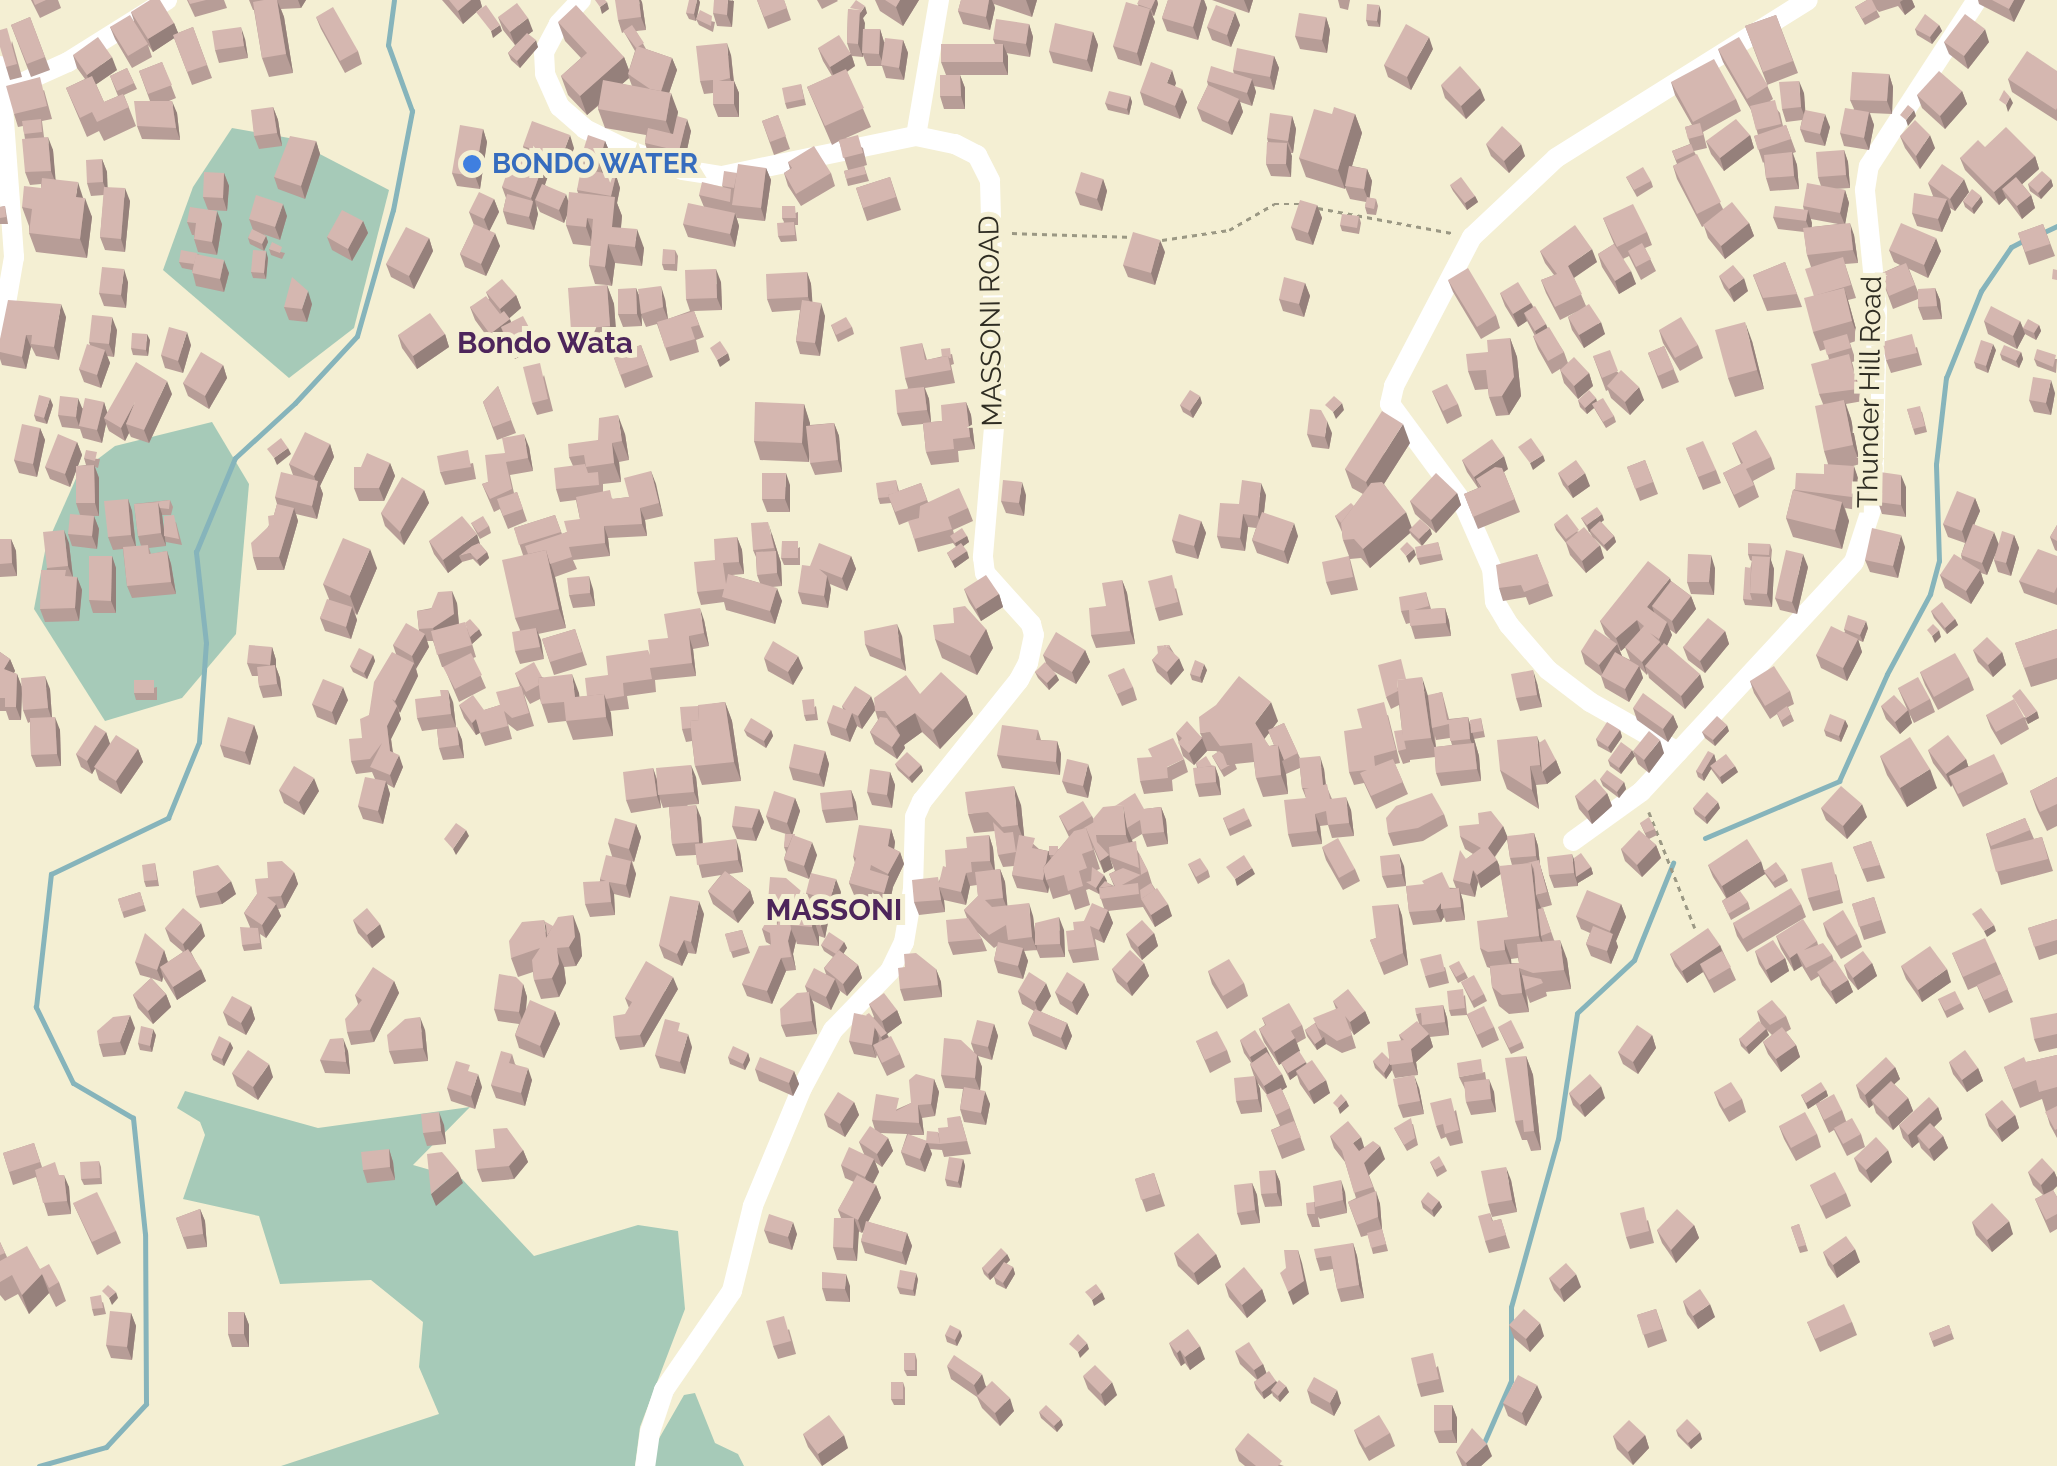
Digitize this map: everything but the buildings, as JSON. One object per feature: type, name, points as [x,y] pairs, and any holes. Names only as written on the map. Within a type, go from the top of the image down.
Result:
[{"type":"street","points":[[4,90],[68,62],[167,0]]},
{"type":"street","name":"MASSONI ROAD","points":[[581,0],[559,24],[544,52],[544,74],[560,107],[586,129],[630,151],[683,170],[722,176],[916,136],[955,144],[976,155],[990,181],[996,404],[983,558],[986,573],[1031,624],[1033,647],[1018,680],[922,802],[915,817],[914,890],[904,942],[890,971],[833,1030],[802,1088],[754,1206],[732,1291],[664,1390],[644,1466]]},
{"type":"street","points":[[916,136],[939,0]]},
{"type":"street","points":[[1678,752],[1562,681],[1509,625],[1495,602],[1492,569],[1463,503],[1390,404],[1394,386],[1472,237],[1556,158],[1808,0]]},
{"type":"street","name":"Thunder Hill Road","points":[[1573,841],[1642,792],[1854,562],[1874,504],[1877,311],[1865,190],[1869,166],[1976,0]]},
{"type":"street","points":[[0,66],[4,90],[7,261],[0,338]]},
{"type":"path","points":[[1152,239],[1198,238],[1229,230],[1274,204],[1288,202],[1472,237]]},
{"type":"path","points":[[990,233],[1134,238]]},
{"type":"path","points":[[1642,792],[1694,928]]},
{"type":"green space","points":[[232,128],[289,138],[389,190],[354,328],[289,378],[163,270],[193,187]]},
{"type":"green space","points":[[212,422],[249,484],[236,634],[182,698],[105,721],[34,609],[46,546],[78,474],[115,446]]},
{"type":"green space","points":[[185,1091],[318,1128],[470,1107],[413,1165],[462,1179],[534,1256],[638,1225],[678,1231],[685,1309],[640,1427],[635,1466],[281,1466],[439,1414],[419,1367],[423,1322],[371,1280],[280,1284],[259,1216],[183,1199],[205,1135],[200,1122],[177,1108]]},
{"type":"green space","points":[[695,1393],[715,1443],[738,1454],[744,1466],[654,1466],[657,1442],[684,1395]]},
{"type":"waterway","points":[[39,1466],[106,1447],[146,1404],[145,1234],[133,1118],[73,1083],[36,1007],[51,874],[168,818],[199,742],[206,643],[196,552],[235,458],[295,403],[357,336],[393,210],[412,111],[388,45],[394,0]]},
{"type":"waterway","points":[[2042,233],[2057,226]]},
{"type":"waterway","points":[[1705,838],[1839,781],[1887,674],[1930,594],[1939,561],[1936,464],[1946,378],[1981,291],[2011,247],[2023,241]]},
{"type":"waterway","points":[[1483,1445],[1511,1381],[1511,1307],[1558,1139],[1577,1013],[1634,960],[1673,863]]},
{"type":"place","name":"BONDO WATER","points":[[472,164]]},
{"type":"district","name":"Bondo Wata","points":[[545,343]]},
{"type":"district","name":"MASSONI","points":[[834,910]]}]
